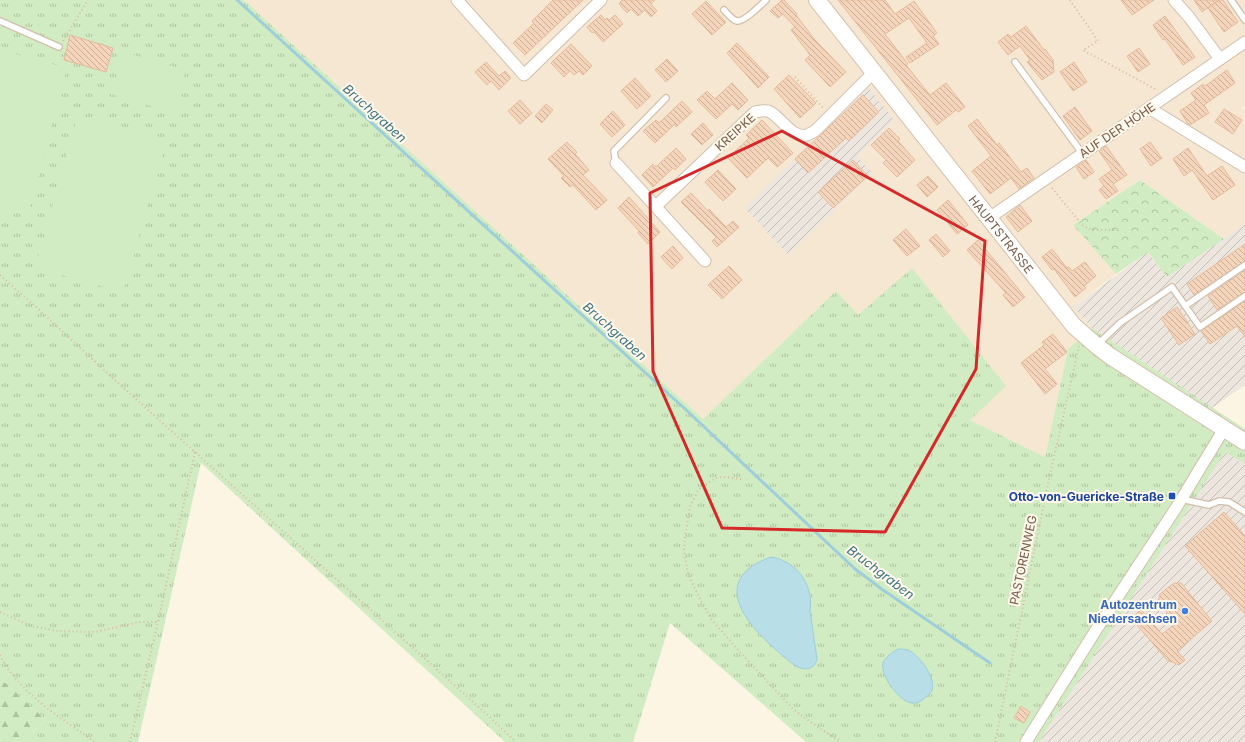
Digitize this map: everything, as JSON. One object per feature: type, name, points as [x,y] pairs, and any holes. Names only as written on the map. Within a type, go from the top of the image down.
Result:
[{"type":"main road","name":"HAUPTSTRASSE","points":[[817,0],[1067,318],[1084,336],[1097,346],[1245,442]]},
{"type":"street","points":[[456,0],[524,75],[601,0]]},
{"type":"street","points":[[1174,0],[1189,17],[1220,59]]},
{"type":"street","name":"AUF DER HÖHE","points":[[989,218],[1245,42]]},
{"type":"street","name":"KREIPKE","points":[[656,206],[755,112],[762,110],[769,111],[791,130],[799,135],[806,135],[815,131],[874,72]]},
{"type":"street","points":[[1149,108],[1245,167]]},
{"type":"street","points":[[616,163],[705,261]]},
{"type":"street","points":[[1026,742],[1096,630],[1181,500],[1224,429]]},
{"type":"lane","points":[[724,10],[734,20],[740,21],[746,18],[766,0]]},
{"type":"lane","points":[[1231,0],[1245,20]]},
{"type":"lane","points":[[0,21],[59,47]]},
{"type":"lane","points":[[1015,62],[1082,153]]},
{"type":"lane","points":[[616,163],[614,150],[666,98]]},
{"type":"lane","points":[[1185,306],[1245,265]]},
{"type":"lane","points":[[1097,346],[1120,323],[1172,287],[1200,327],[1245,296]]},
{"type":"lane","points":[[1181,500],[1209,505],[1219,501],[1228,502],[1245,512]]},
{"type":"path","points":[[59,47],[88,0]]},
{"type":"path","points":[[1070,0],[1098,41],[1083,50],[1167,96]]},
{"type":"path","points":[[795,78],[831,116]]},
{"type":"path","points":[[1045,179],[1083,226],[1092,230],[1121,230]]},
{"type":"path","points":[[0,275],[516,742]]},
{"type":"path","name":"PASTORENWEG","points":[[995,742],[1062,420],[1079,347],[1084,336]]},
{"type":"path","points":[[130,742],[195,452]]},
{"type":"path","points":[[741,479],[724,477],[716,478],[701,487],[697,492],[690,507],[685,537],[684,551],[688,574],[698,597],[712,618],[735,647],[790,706],[813,724],[841,742]]},
{"type":"path","points":[[0,612],[30,626],[49,630],[95,632],[139,622],[158,622]]},
{"type":"path","points":[[0,655],[4,664],[13,676],[31,694],[95,742]]},
{"type":"highlighted area","points":[[782,131],[985,241],[976,369],[885,532],[722,528],[653,371],[650,193]]},
{"type":"shaded area","points":[[244,0],[1245,0],[1245,106],[1242,108],[1245,110],[1245,224],[1224,239],[1140,180],[1073,225],[1116,274],[1073,307],[1092,328],[1068,349],[1045,457],[970,420],[857,315],[836,291],[703,419]]},
{"type":"shaded area","points":[[868,87],[894,120],[857,156],[872,173],[788,255],[745,208]]},
{"type":"shaded area","points":[[1245,224],[1245,385],[1212,408],[1092,328],[1073,307],[1148,252],[1167,277]]},
{"type":"shaded area","points":[[1225,451],[1245,464],[1245,742],[1039,742]]},
{"type":"green space","points":[[0,0],[244,0],[703,419],[836,291],[858,315],[912,268],[1006,386],[970,420],[1045,457],[1068,349],[1092,328],[1245,429],[1245,464],[1225,452],[1039,742],[806,742],[670,623],[633,742],[505,742],[201,463],[138,742],[22,742],[46,720],[0,678]]},
{"type":"green space","points":[[0,50],[67,68],[28,216],[0,208]]},
{"type":"green space","points":[[123,52],[186,70],[174,113],[111,94]]},
{"type":"green space","points":[[78,115],[167,139],[123,292],[35,268]]},
{"type":"green space","points":[[1140,180],[1224,239],[1167,277],[1148,252],[1116,274],[1073,225]]},
{"type":"green space","points":[[0,678],[46,720],[22,742],[0,742]]},
{"type":"water","points":[[771,557],[789,563],[796,569],[802,576],[809,592],[811,601],[810,611],[817,659],[814,665],[810,668],[804,669],[795,665],[762,637],[743,612],[738,600],[737,587],[742,576],[753,566]]},
{"type":"water","points":[[898,649],[908,650],[912,653],[921,661],[929,673],[933,685],[932,691],[918,702],[907,702],[902,698],[892,688],[885,675],[883,663],[885,659]]},
{"type":"building","points":[[553,0],[583,0],[525,55],[513,43],[534,23],[532,21]]},
{"type":"building","points":[[622,0],[655,0],[651,4],[657,11],[651,17],[645,10],[638,16],[631,9],[627,13],[619,4]]},
{"type":"building","points":[[782,0],[784,0],[797,14],[796,15],[815,40],[846,72],[830,87],[805,60],[810,55],[791,30],[795,27],[783,14],[778,18],[770,11]]},
{"type":"building","points":[[838,0],[885,0],[895,14],[914,1],[937,33],[933,36],[939,44],[910,63],[906,57],[927,43],[909,18],[885,34],[908,64],[906,65],[930,95],[946,83],[965,107],[958,112],[956,110],[937,125]]},
{"type":"building","points":[[1121,0],[1154,0],[1132,15]]},
{"type":"building","points":[[1194,0],[1219,0],[1202,12]]},
{"type":"building","points":[[1220,0],[1223,0],[1238,22],[1224,32],[1208,8]]},
{"type":"building","points":[[706,1],[726,22],[712,35],[692,14]]},
{"type":"building","points":[[601,15],[605,20],[607,18],[609,20],[615,15],[623,24],[603,42],[587,27]]},
{"type":"building","points":[[1165,16],[1195,57],[1183,65],[1153,25]]},
{"type":"building","points":[[1026,26],[1053,60],[1054,72],[1042,80],[1027,62],[1030,60],[1020,46],[1008,55],[998,42],[1008,34],[1011,37]]},
{"type":"building","points":[[70,35],[113,48],[106,72],[64,60]]},
{"type":"building","points":[[737,43],[769,77],[758,88],[727,53]]},
{"type":"building","points":[[571,44],[592,66],[583,75],[579,71],[574,75],[570,71],[564,77],[551,63]]},
{"type":"building","points":[[1139,48],[1150,64],[1138,72],[1127,56]]},
{"type":"building","points":[[667,59],[678,71],[666,82],[655,70]]},
{"type":"building","points":[[486,62],[499,76],[505,71],[511,78],[499,90],[491,81],[487,85],[475,72]]},
{"type":"building","points":[[1074,62],[1087,82],[1073,91],[1060,72]]},
{"type":"building","points":[[1227,70],[1235,83],[1204,105],[1209,113],[1190,125],[1188,124],[1180,111],[1196,100],[1191,93],[1203,84],[1205,86]]},
{"type":"building","points":[[789,75],[816,103],[800,118],[774,89]]},
{"type":"building","points":[[635,78],[651,96],[637,109],[621,91]]},
{"type":"building","points":[[732,83],[748,100],[738,110],[732,104],[716,119],[697,100],[707,91],[715,99]]},
{"type":"building","points":[[863,95],[879,112],[849,141],[846,138],[808,173],[795,159]]},
{"type":"building","points":[[520,100],[532,113],[520,124],[508,111]]},
{"type":"building","points":[[682,101],[692,112],[676,127],[675,124],[655,143],[643,131],[656,120],[659,123]]},
{"type":"building","points":[[546,104],[553,110],[542,123],[535,116]]},
{"type":"building","points":[[1075,107],[1092,131],[1080,140],[1063,116]]},
{"type":"building","points":[[1224,109],[1242,120],[1233,134],[1215,122]]},
{"type":"building","points":[[613,111],[625,125],[612,137],[600,124]]},
{"type":"building","points":[[977,119],[997,145],[999,143],[1021,172],[1027,168],[1034,178],[1019,189],[1011,178],[990,194],[972,171],[991,156],[968,126]]},
{"type":"building","points":[[762,120],[793,153],[777,167],[768,158],[747,178],[728,158],[749,138],[746,135]]},
{"type":"building","points":[[703,123],[713,135],[702,145],[691,134]]},
{"type":"building","points":[[889,128],[900,139],[898,141],[915,160],[897,177],[883,163],[886,160],[871,145]]},
{"type":"building","points":[[567,142],[577,152],[575,154],[589,170],[583,175],[607,200],[596,210],[573,185],[570,187],[561,178],[564,176],[548,159]]},
{"type":"building","points":[[1150,142],[1162,158],[1151,166],[1140,149]]},
{"type":"building","points":[[1106,146],[1127,175],[1113,184],[1118,191],[1106,199],[1099,190],[1104,186],[1099,179],[1112,170],[1099,151]]},
{"type":"building","points":[[676,148],[686,159],[675,170],[673,168],[653,187],[642,175],[653,164],[656,167]]},
{"type":"building","points":[[1188,148],[1207,176],[1222,166],[1235,185],[1213,200],[1192,170],[1184,176],[1173,159]]},
{"type":"building","points":[[853,160],[868,176],[833,208],[818,192]]},
{"type":"building","points":[[1086,160],[1094,172],[1084,179],[1076,167]]},
{"type":"building","points":[[718,170],[736,189],[723,201],[705,182]]},
{"type":"building","points":[[928,176],[938,187],[927,197],[917,185]]},
{"type":"building","points":[[691,193],[726,227],[733,221],[739,227],[717,247],[712,241],[716,237],[681,202]]},
{"type":"building","points":[[629,197],[660,232],[648,244],[638,233],[639,231],[618,208]]},
{"type":"building","points":[[948,200],[968,225],[957,234],[937,210]]},
{"type":"building","points":[[1020,205],[1032,221],[1018,232],[1006,217]]},
{"type":"building","points":[[906,229],[920,246],[907,256],[893,240]]},
{"type":"building","points":[[936,234],[950,251],[943,257],[929,240]]},
{"type":"building","points":[[978,240],[1025,297],[1013,307],[1003,295],[1006,293],[967,250]]},
{"type":"building","points":[[1245,244],[1245,261],[1194,295],[1187,284]]},
{"type":"building","points":[[673,246],[683,258],[672,269],[661,257]]},
{"type":"building","points":[[1052,249],[1067,268],[1069,267],[1072,271],[1085,262],[1096,276],[1084,286],[1086,288],[1075,297],[1054,269],[1052,270],[1042,257]]},
{"type":"building","points":[[729,266],[742,280],[722,299],[708,285]]},
{"type":"building","points":[[1245,270],[1245,292],[1217,310],[1208,296]]},
{"type":"building","points":[[1245,301],[1245,337],[1237,326],[1210,344],[1201,331]]},
{"type":"building","points":[[1177,307],[1195,334],[1179,345],[1161,318]]},
{"type":"building","points":[[1053,334],[1067,352],[1045,369],[1057,384],[1045,394],[1021,363],[1044,345],[1042,342]]},
{"type":"building","points":[[1224,512],[1245,536],[1245,614],[1185,546]]},
{"type":"building","points":[[1174,583],[1181,583],[1212,621],[1177,651],[1185,660],[1179,665],[1167,660],[1131,618],[1141,610],[1162,634],[1176,623],[1158,602],[1160,594]]},
{"type":"building","points":[[1021,706],[1030,712],[1024,723],[1014,718]]},
{"type":"waterway","name":"Bruchgraben","points":[[237,0],[684,408],[855,569],[883,590],[990,663]]},
{"type":"place","name":"Otto-von-Guericke-Straße","points":[[1172,496]]},
{"type":"place","name":"Autozentrum Niedersachsen","points":[[1185,611]]}]
